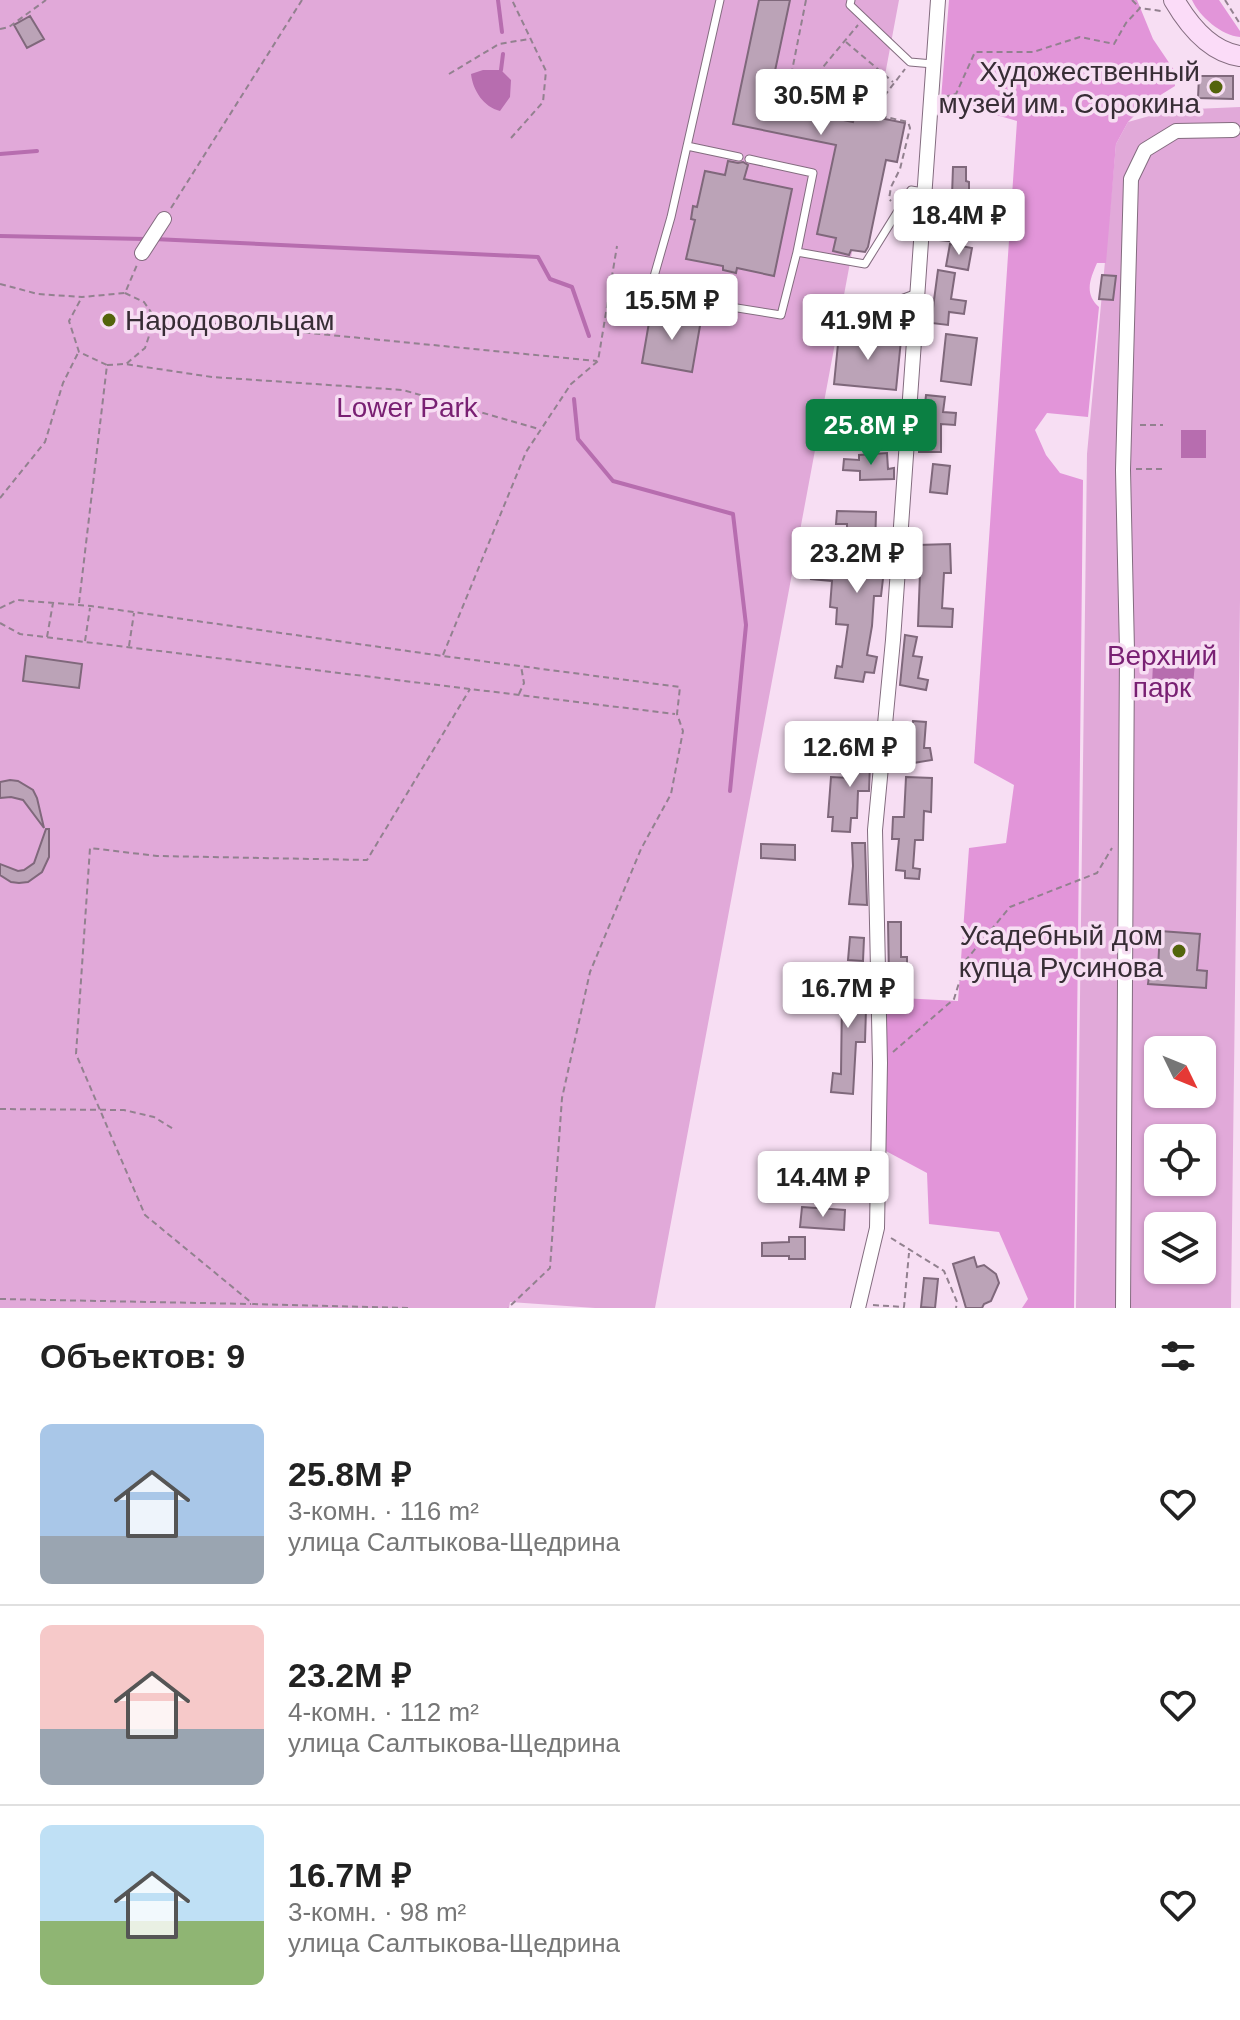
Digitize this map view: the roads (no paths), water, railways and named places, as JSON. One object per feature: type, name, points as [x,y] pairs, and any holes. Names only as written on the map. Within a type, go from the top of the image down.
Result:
[{"type":"street","points":[[864,1306],[877,1228],[879,1171],[875,830],[893,640],[938,0]]},
{"type":"street","points":[[1169,6],[1206,40],[1232,55],[1240,56]]},
{"type":"street","points":[[1123,1308],[1127,651],[1123,439],[1131,179],[1145,150],[1176,131],[1233,130]]},
{"type":"street","points":[[142,253],[164,219]]},
{"type":"lane","points":[[720,0],[671,217],[649,294],[781,315],[813,173],[749,159]]},
{"type":"lane","points":[[851,0],[850,5],[910,62],[933,64]]},
{"type":"lane","points":[[687,146],[739,157]]},
{"type":"lane","points":[[797,252],[865,264],[911,190],[924,192]]},
{"type":"lane","points":[[869,337],[871,310],[917,293]]},
{"type":"waterway","points":[[498,0],[502,32]]},
{"type":"waterway","points":[[501,70],[503,54]]},
{"type":"waterway","points":[[0,154],[37,151]]},
{"type":"waterway","points":[[0,236],[145,239]]},
{"type":"waterway","points":[[154,239],[538,257],[550,279],[572,287],[589,336]]},
{"type":"waterway","points":[[574,399],[578,439],[613,481],[733,514],[746,625],[730,791]]},
{"type":"place","name":"Художественный музей им. Сорокина","points":[[1216,87]]},
{"type":"place","name":"Народовольцам","points":[[109,320]]},
{"type":"place","name":"Усадебный дом купца Русинова","points":[[1179,951]]},
{"type":"park label","name":"Lower Park","points":[[407,407]]},
{"type":"park label","name":"Верхний парк","points":[[1162,671]]}]
